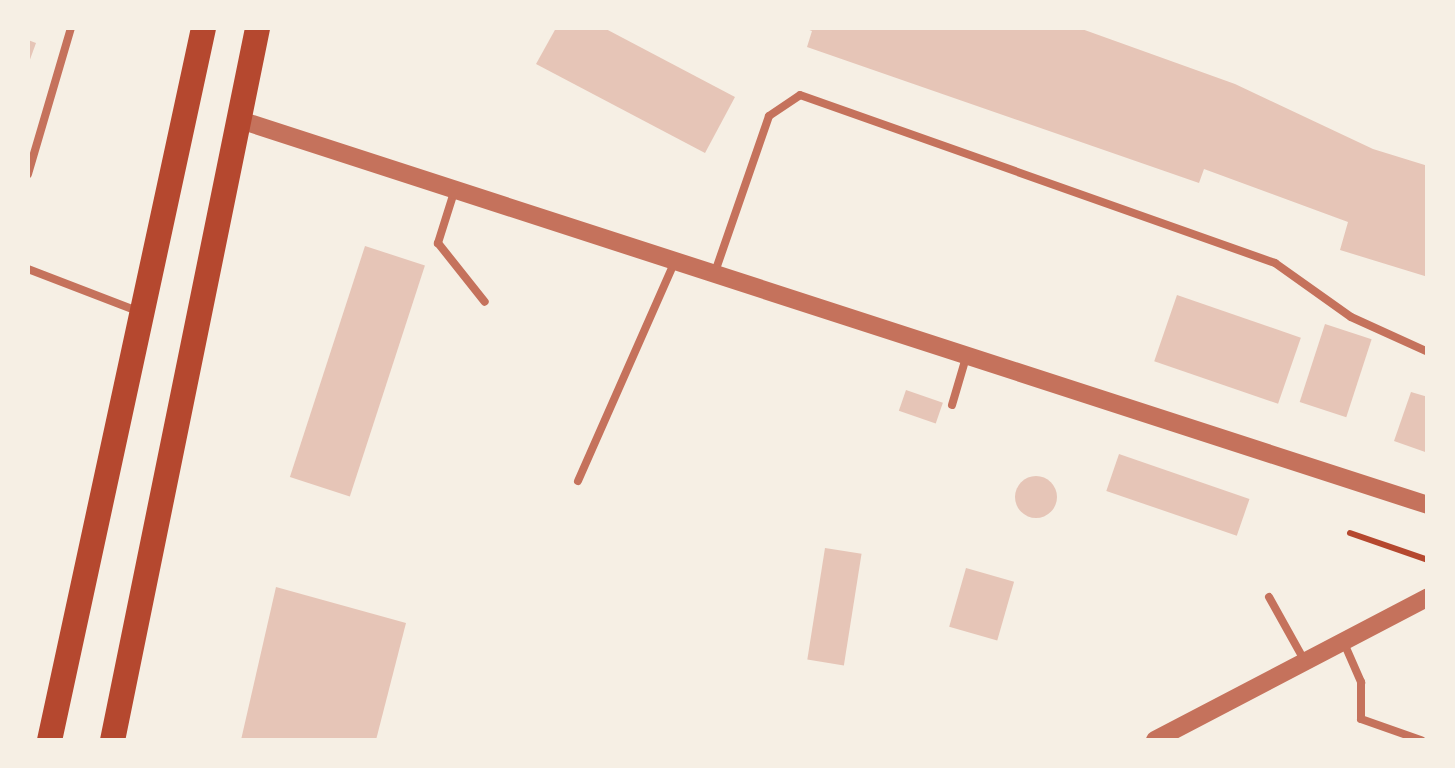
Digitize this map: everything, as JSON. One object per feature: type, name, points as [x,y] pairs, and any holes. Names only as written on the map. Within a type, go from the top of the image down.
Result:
[{"type":"main road","points":[[49,740],[203,28]]},
{"type":"main road","points":[[112,740],[257,28]]},
{"type":"street","points":[[237,119],[1428,505]]},
{"type":"street","points":[[1155,740],[1428,597]]},
{"type":"lane","points":[[28,174],[71,28]]},
{"type":"lane","points":[[715,272],[769,116],[800,94],[1275,263],[1350,317],[1428,352]]},
{"type":"lane","points":[[455,189],[438,243],[486,302]]},
{"type":"lane","points":[[578,481],[676,259]]},
{"type":"lane","points":[[28,269],[144,313]]},
{"type":"lane","points":[[952,405],[967,354]]},
{"type":"lane","points":[[1268,597],[1306,664]]},
{"type":"lane","points":[[1344,643],[1362,682],[1361,718],[1422,740]]},
{"type":"path","points":[[1350,532],[1428,560]]},
{"type":"building","points":[[556,28],[604,28],[735,97],[705,153],[536,64]]},
{"type":"building","points":[[804,28],[1079,28],[1235,84],[1373,149],[1428,166],[1428,277],[1340,250],[1348,222],[1204,169],[1199,183],[807,47],[812,31]]},
{"type":"building","points":[[28,40],[36,43],[28,65]]},
{"type":"building","points":[[365,246],[425,265],[350,497],[290,477]]},
{"type":"building","points":[[1177,295],[1301,338],[1278,404],[1154,361]]},
{"type":"building","points":[[1325,324],[1372,339],[1346,417],[1300,402]]},
{"type":"building","points":[[906,390],[943,403],[936,423],[899,411]]},
{"type":"building","points":[[1411,392],[1428,397],[1428,453],[1394,441]]},
{"type":"building","points":[[1119,454],[1249,499],[1237,536],[1106,491]]},
{"type":"building","points":[[1036,476],[1051,482],[1057,497],[1051,512],[1036,518],[1021,512],[1015,497],[1021,482]]},
{"type":"building","points":[[825,548],[862,554],[844,665],[807,660]]},
{"type":"building","points":[[966,568],[1014,582],[997,640],[949,627]]},
{"type":"building","points":[[276,587],[406,623],[376,740],[241,740]]}]
